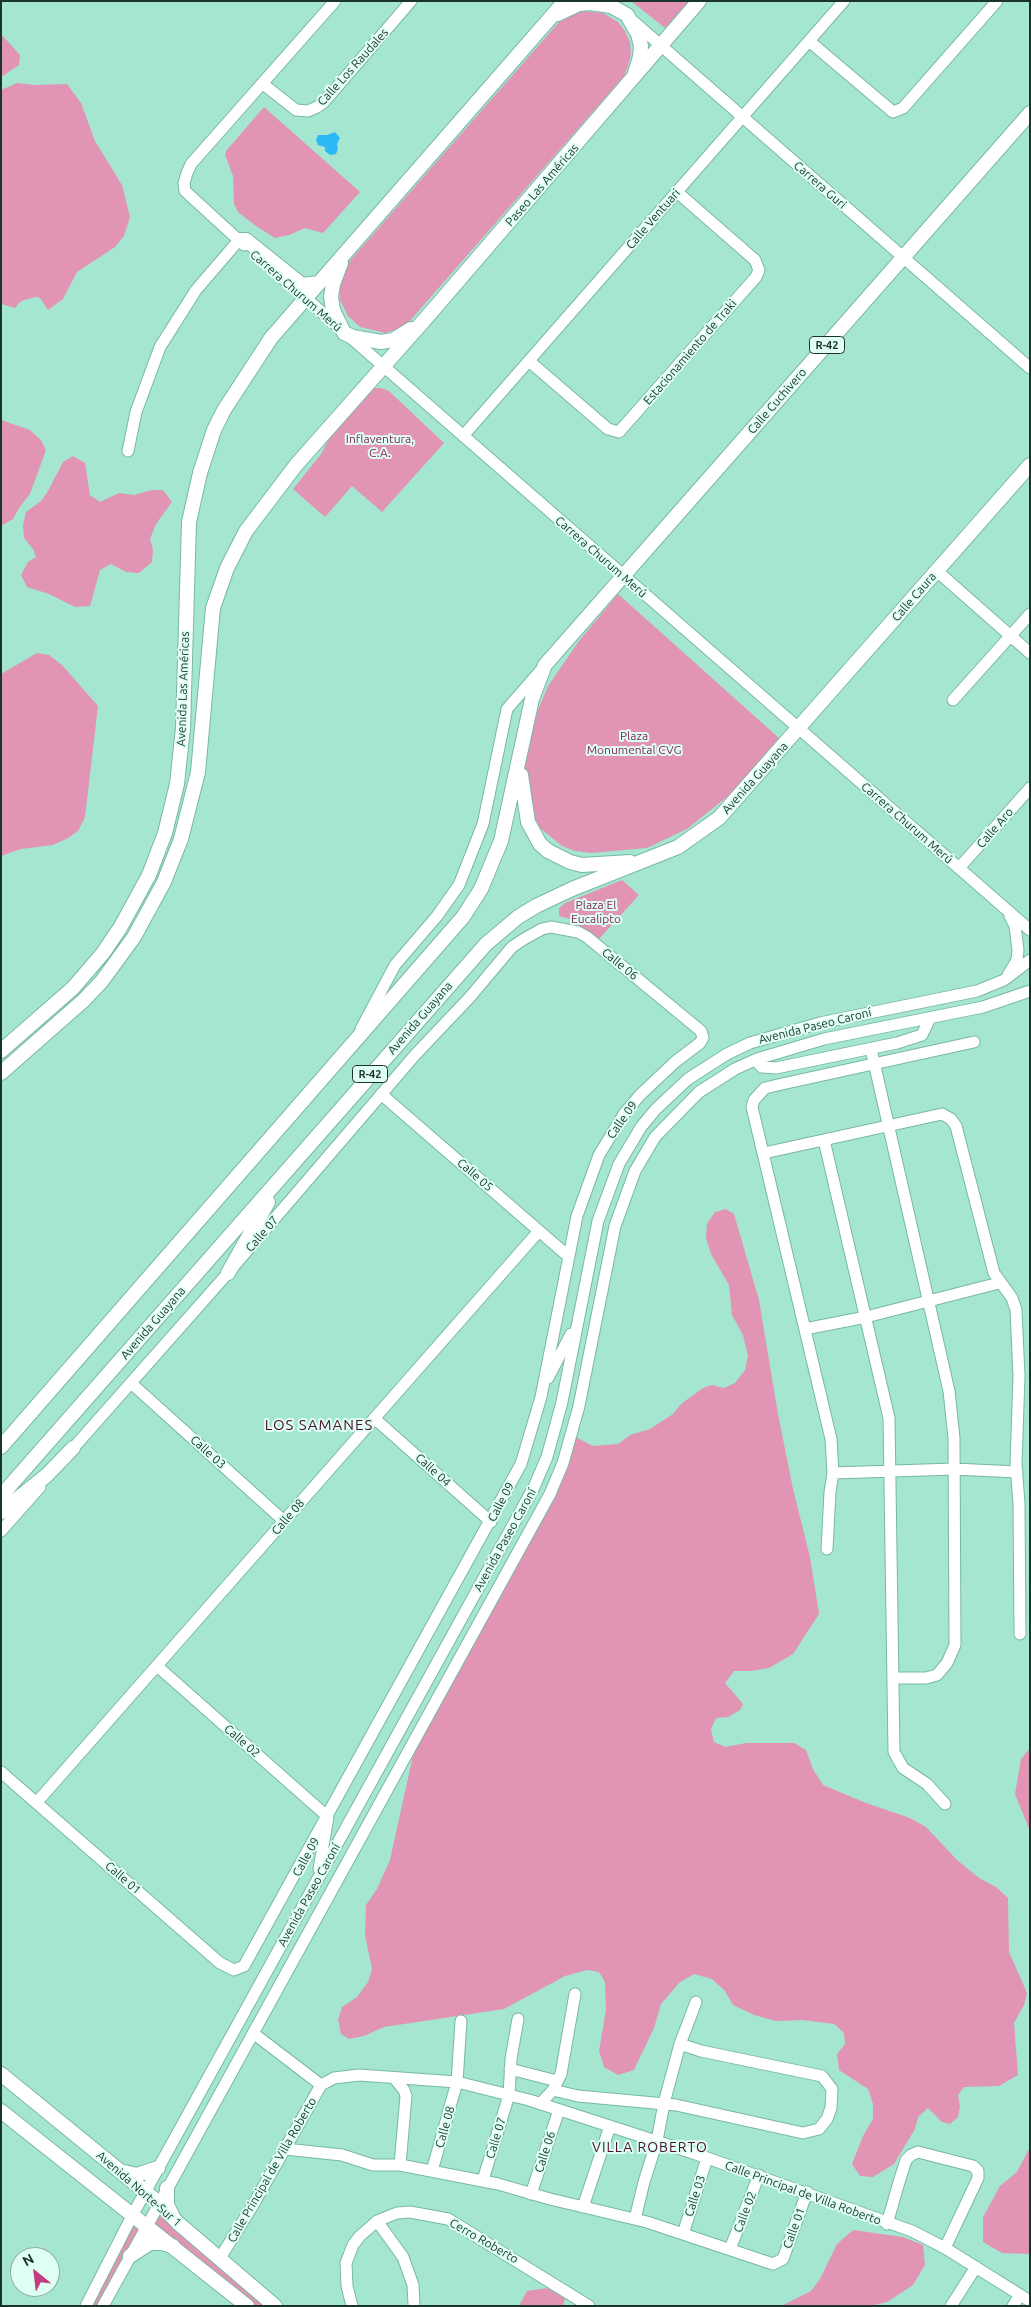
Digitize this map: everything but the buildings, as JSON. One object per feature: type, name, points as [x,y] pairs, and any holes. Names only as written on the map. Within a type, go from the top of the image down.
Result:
[{"type":"main road","points":[[306,298],[565,1]]},
{"type":"main road","name":"Paseo Las Américas","points":[[384,367],[629,85],[699,1]]},
{"type":"main road","points":[[547,22],[570,7],[590,3],[611,6],[627,15],[638,34],[641,46],[638,68],[629,85]]},
{"type":"main road","name":"Calle Cuchivero","points":[[624,576],[1030,113]]},
{"type":"main road","points":[[239,240],[246,240],[302,285],[319,282]]},
{"type":"main road","points":[[348,249],[338,268],[331,297],[333,310],[344,333],[367,341],[393,340],[428,317]]},
{"type":"main road","name":"Avenida Las Américas","points":[[1,1051],[51,1008],[89,970],[120,928],[149,875],[165,833],[178,784],[183,728],[189,522],[200,473],[214,430],[236,389],[271,338],[306,298]]},
{"type":"main road","name":"Avenida Las Américas","points":[[1,1074],[102,981],[134,937],[164,882],[181,838],[198,772],[210,623],[218,592],[227,568],[246,531],[273,494],[384,367]]},
{"type":"main road","name":"Calle Caura","points":[[799,728],[1030,465]]},
{"type":"main road","name":"R-42","points":[[1,1447],[452,932],[481,889],[501,841],[532,699],[545,665],[624,576]]},
{"type":"main road","name":"Avenida Guayana","points":[[1,1496],[425,1012],[501,930],[518,917],[556,896],[678,848],[719,818],[799,728]]},
{"type":"main road","points":[[522,747],[520,776],[524,810],[534,834],[548,851],[570,862],[582,865],[600,865],[649,859]]},
{"type":"main road","points":[[165,833],[181,838]]},
{"type":"main road","points":[[51,1008],[64,1018]]},
{"type":"main road","points":[[228,1273],[253,1225],[295,1160]]},
{"type":"main road","points":[[1,1512],[47,1475],[73,1448]]},
{"type":"main road","name":"Avenida Norte-Sur 1","points":[[1,2074],[159,2203],[178,2223],[275,2306]]},
{"type":"main road","name":"Avenida Norte-Sur 1","points":[[1,2111],[174,2246],[247,2306]]},
{"type":"main road","points":[[119,2170],[137,2175],[158,2168]]},
{"type":"main road","points":[[168,2188],[167,2204],[178,2223]]},
{"type":"main road","points":[[130,2256],[150,2243],[174,2246]]},
{"type":"street","points":[[263,84],[335,1]]},
{"type":"street","name":"Calle Los Raudales","points":[[263,84],[296,110],[308,111],[317,107],[324,102],[411,1]]},
{"type":"street","name":"Carrera Guri","points":[[611,1],[660,46],[1030,368]]},
{"type":"street","name":"Calle Ventuari","points":[[463,436],[844,1]]},
{"type":"street","points":[[809,41],[893,112],[903,108],[996,1]]},
{"type":"street","name":"Carrera Churum Merú","points":[[263,84],[191,164],[185,178],[184,187],[188,195],[1030,930]]},
{"type":"street","name":"Estacionamiento de Traki","points":[[529,361],[608,429],[619,432],[749,285],[759,272],[757,263],[677,192]]},
{"type":"street","points":[[128,450],[140,398],[160,347],[196,290],[222,257],[239,240]]},
{"type":"street","points":[[937,571],[1030,653]]},
{"type":"street","points":[[953,700],[1030,614]]},
{"type":"street","points":[[353,1046],[395,965],[437,916],[458,885],[483,824],[507,709],[545,665]]},
{"type":"street","name":"Calle Aro","points":[[959,868],[1030,788]]},
{"type":"street","points":[[1004,980],[1013,968],[1018,950],[1015,926],[1005,908]]},
{"type":"street","name":"Calle 06","points":[[524,939],[542,929],[551,927],[569,929],[582,935],[697,1027],[703,1035]]},
{"type":"street","name":"Calle 07","points":[[1,1531],[228,1273],[441,1026],[470,998],[512,947],[524,939]]},
{"type":"street","name":"Avenida Paseo Caroní","points":[[86,2306],[158,2168],[534,1487],[547,1457],[562,1402],[598,1221],[619,1164],[641,1127],[656,1109],[688,1078],[727,1054],[769,1036],[845,1017],[977,991],[1004,980],[1030,960]]},
{"type":"street","name":"Avenida Paseo Caroní","points":[[103,2306],[553,1487],[563,1463],[579,1406],[615,1226],[635,1171],[655,1137],[683,1106],[716,1080],[755,1060],[824,1039],[990,1005],[1030,992]]},
{"type":"street","points":[[755,1060],[762,1067],[776,1068],[871,1049],[919,1037],[926,1030],[930,1018]]},
{"type":"street","name":"Calle 09","points":[[248,1961],[491,1522],[526,1450],[544,1386],[577,1216],[590,1178],[611,1134],[640,1095],[675,1062],[695,1047],[703,1035]]},
{"type":"street","points":[[827,1549],[833,1473],[830,1438],[752,1107],[756,1096],[761,1090],[974,1042]]},
{"type":"street","points":[[871,1049],[952,1405],[956,1645],[947,1663],[937,1674],[926,1678],[894,1678]]},
{"type":"street","name":"Calle 05","points":[[381,1094],[568,1256]]},
{"type":"street","points":[[764,1153],[942,1114],[954,1122],[986,1248],[999,1283],[1012,1298],[1016,1310],[1019,1376],[1017,1472],[1020,1634]]},
{"type":"street","points":[[824,1140],[886,1398],[890,1432],[895,1756],[904,1768],[927,1784],[945,1804]]},
{"type":"street","name":"Calle 08","points":[[37,1802],[539,1231]]},
{"type":"street","points":[[805,1329],[866,1317],[999,1283]]},
{"type":"street","points":[[544,1386],[568,1342],[580,1309]]},
{"type":"street","name":"Calle 03","points":[[131,1382],[284,1520]]},
{"type":"street","name":"Calle 04","points":[[374,1418],[491,1522]]},
{"type":"street","points":[[833,1473],[954,1469],[1017,1472]]},
{"type":"street","name":"Calle 02","points":[[157,1666],[328,1817]]},
{"type":"street","name":"Calle 01","points":[[1,1772],[220,1962],[234,1970],[242,1968],[248,1961]]},
{"type":"street","points":[[316,1883],[328,1817]]},
{"type":"street","points":[[540,2104],[561,2074],[575,1994]]},
{"type":"street","points":[[634,2219],[657,2141],[664,2104],[680,2044],[696,2002]]},
{"type":"street","name":"Calle 07","points":[[483,2180],[509,2095],[510,2069],[518,2019]]},
{"type":"street","name":"Calle 08","points":[[432,2171],[457,2082],[461,2022]]},
{"type":"street","points":[[253,2033],[321,2086]]},
{"type":"street","points":[[510,2069],[555,2085],[578,2096],[664,2104],[803,2133],[814,2131],[823,2126],[830,2114],[832,2089],[822,2076],[710,2053],[680,2044]]},
{"type":"street","name":"Calle Principal de Villa Roberto","points":[[220,2258],[321,2086],[344,2075],[457,2082],[540,2104],[657,2141],[759,2175],[887,2224],[912,2231],[946,2248],[1025,2298]]},
{"type":"street","points":[[394,2078],[404,2090],[406,2096],[400,2165]]},
{"type":"street","name":"Calle 06","points":[[531,2194],[559,2110]]},
{"type":"street","points":[[583,2207],[610,2126]]},
{"type":"street","points":[[285,2148],[342,2155],[373,2165],[400,2165],[483,2180],[531,2194],[634,2219],[730,2249]]},
{"type":"street","points":[[887,2224],[906,2160],[910,2155],[918,2152],[973,2166],[978,2171],[978,2178],[946,2248]]},
{"type":"street","name":"Calle 03","points":[[683,2234],[707,2158]]},
{"type":"street","name":"Calle 02","points":[[730,2249],[759,2175]]},
{"type":"street","name":"Calle 01","points":[[730,2249],[773,2264],[778,2262],[782,2259],[807,2192]]},
{"type":"street","name":"Cerro Roberto","points":[[352,2306],[346,2274],[348,2255],[360,2236],[377,2221],[397,2213],[410,2212],[448,2219],[589,2306]]},
{"type":"street","points":[[377,2221],[403,2257],[413,2285],[414,2305]]},
{"type":"street","points":[[951,2306],[976,2267]]},
{"type":"street","points":[[1013,2306],[1025,2298]]},
{"type":"green space","points":[[631,1],[689,1],[665,28]]},
{"type":"green space","points":[[583,11],[603,13],[618,22],[625,31],[630,42],[631,55],[625,75],[409,322],[401,328],[385,333],[360,327],[348,316],[340,300],[340,282],[348,263],[559,22],[572,14]]},
{"type":"green space","points":[[1,34],[20,55],[19,65],[1,77]]},
{"type":"green space","points":[[17,83],[35,85],[67,84],[81,103],[95,141],[122,185],[130,217],[124,236],[115,247],[77,272],[63,299],[48,310],[40,298],[36,297],[21,301],[15,308],[1,304],[1,90]]},
{"type":"green space","points":[[264,107],[360,192],[323,233],[305,228],[289,235],[275,238],[238,212],[234,204],[233,176],[225,155],[226,151]]},
{"type":"green space","name":"Inflaventura, C.A.","points":[[372,388],[381,388],[389,391],[444,443],[382,512],[352,486],[325,517],[293,489],[321,454],[331,435]]},
{"type":"green space","points":[[1,420],[30,430],[41,440],[46,450],[30,494],[13,519],[1,526]]},
{"type":"green space","points":[[73,456],[85,463],[90,495],[100,502],[119,493],[134,495],[152,490],[163,490],[172,502],[156,524],[150,539],[153,550],[152,562],[139,573],[126,572],[111,564],[100,570],[90,606],[75,607],[49,594],[27,587],[21,575],[28,562],[36,557],[33,549],[24,538],[23,525],[26,512],[41,501],[63,462]]},
{"type":"green space","name":"Plaza Monumental CVG","points":[[618,594],[779,738],[732,793],[687,829],[647,848],[591,853],[575,851],[562,846],[540,828],[529,806],[523,767],[535,717],[548,686],[579,641]]},
{"type":"green space","points":[[37,653],[49,655],[62,665],[98,706],[85,817],[78,831],[53,845],[21,849],[1,856],[1,674]]},
{"type":"green space","name":"Plaza El Eucalipto","points":[[622,880],[639,895],[598,940],[570,919],[559,916],[559,908],[565,903]]},
{"type":"green space","points":[[726,1209],[734,1214],[759,1300],[778,1414],[793,1489],[810,1557],[819,1614],[793,1654],[769,1668],[734,1671],[725,1683],[743,1704],[740,1710],[728,1717],[716,1718],[711,1729],[714,1742],[725,1747],[746,1743],[794,1743],[806,1750],[813,1769],[823,1785],[866,1803],[910,1818],[926,1827],[957,1860],[979,1878],[996,1887],[1008,1898],[1009,1952],[1027,1993],[1024,2005],[1014,2023],[1018,2075],[999,2086],[964,2087],[958,2095],[960,2107],[958,2117],[950,2124],[942,2122],[928,2108],[918,2117],[915,2129],[894,2164],[873,2177],[860,2176],[852,2164],[863,2136],[873,2119],[873,2104],[868,2089],[839,2070],[837,2054],[845,2044],[844,2033],[834,2024],[803,2020],[776,2021],[754,2015],[733,2005],[725,1991],[712,1979],[694,1974],[680,1982],[661,2004],[654,2028],[634,2070],[618,2075],[604,2067],[599,2051],[606,2010],[605,1982],[599,1972],[587,1970],[565,1976],[504,2009],[384,2027],[364,2036],[349,2039],[341,2034],[338,2020],[342,2007],[357,1997],[368,1982],[372,1969],[365,1935],[366,1905],[377,1889],[390,1860],[418,1733],[539,1514],[572,1435],[593,1446],[618,1444],[630,1435],[650,1429],[673,1414],[681,1404],[703,1388],[712,1385],[724,1388],[735,1383],[745,1370],[748,1356],[743,1335],[732,1315],[729,1285],[711,1254],[706,1238],[707,1224],[715,1212]]},
{"type":"green space","points":[[1030,1748],[1030,1831],[1015,1794],[1021,1759]]},
{"type":"green space","points":[[1030,2147],[1030,2254],[1002,2253],[983,2242],[983,2217],[1000,2186],[1017,2172]]},
{"type":"green space","points":[[159,2203],[275,2306],[247,2306],[147,2225]]},
{"type":"green space","points":[[133,2214],[147,2225],[103,2306],[86,2306]]},
{"type":"green space","points":[[853,2230],[903,2237],[923,2245],[925,2265],[913,2285],[887,2302],[871,2306],[781,2306],[811,2291],[820,2279],[837,2244]]},
{"type":"green space","points":[[547,2288],[565,2298],[563,2306],[519,2306],[527,2291]]},
{"type":"water","points":[[335,132],[340,138],[337,144],[338,149],[336,154],[330,155],[325,151],[325,147],[318,145],[316,140],[318,135],[327,135]]},
{"type":"district","name":"LOS SAMANES","points":[[319,1425]]},
{"type":"district","name":"VILLA ROBERTO","points":[[650,2147]]}]
